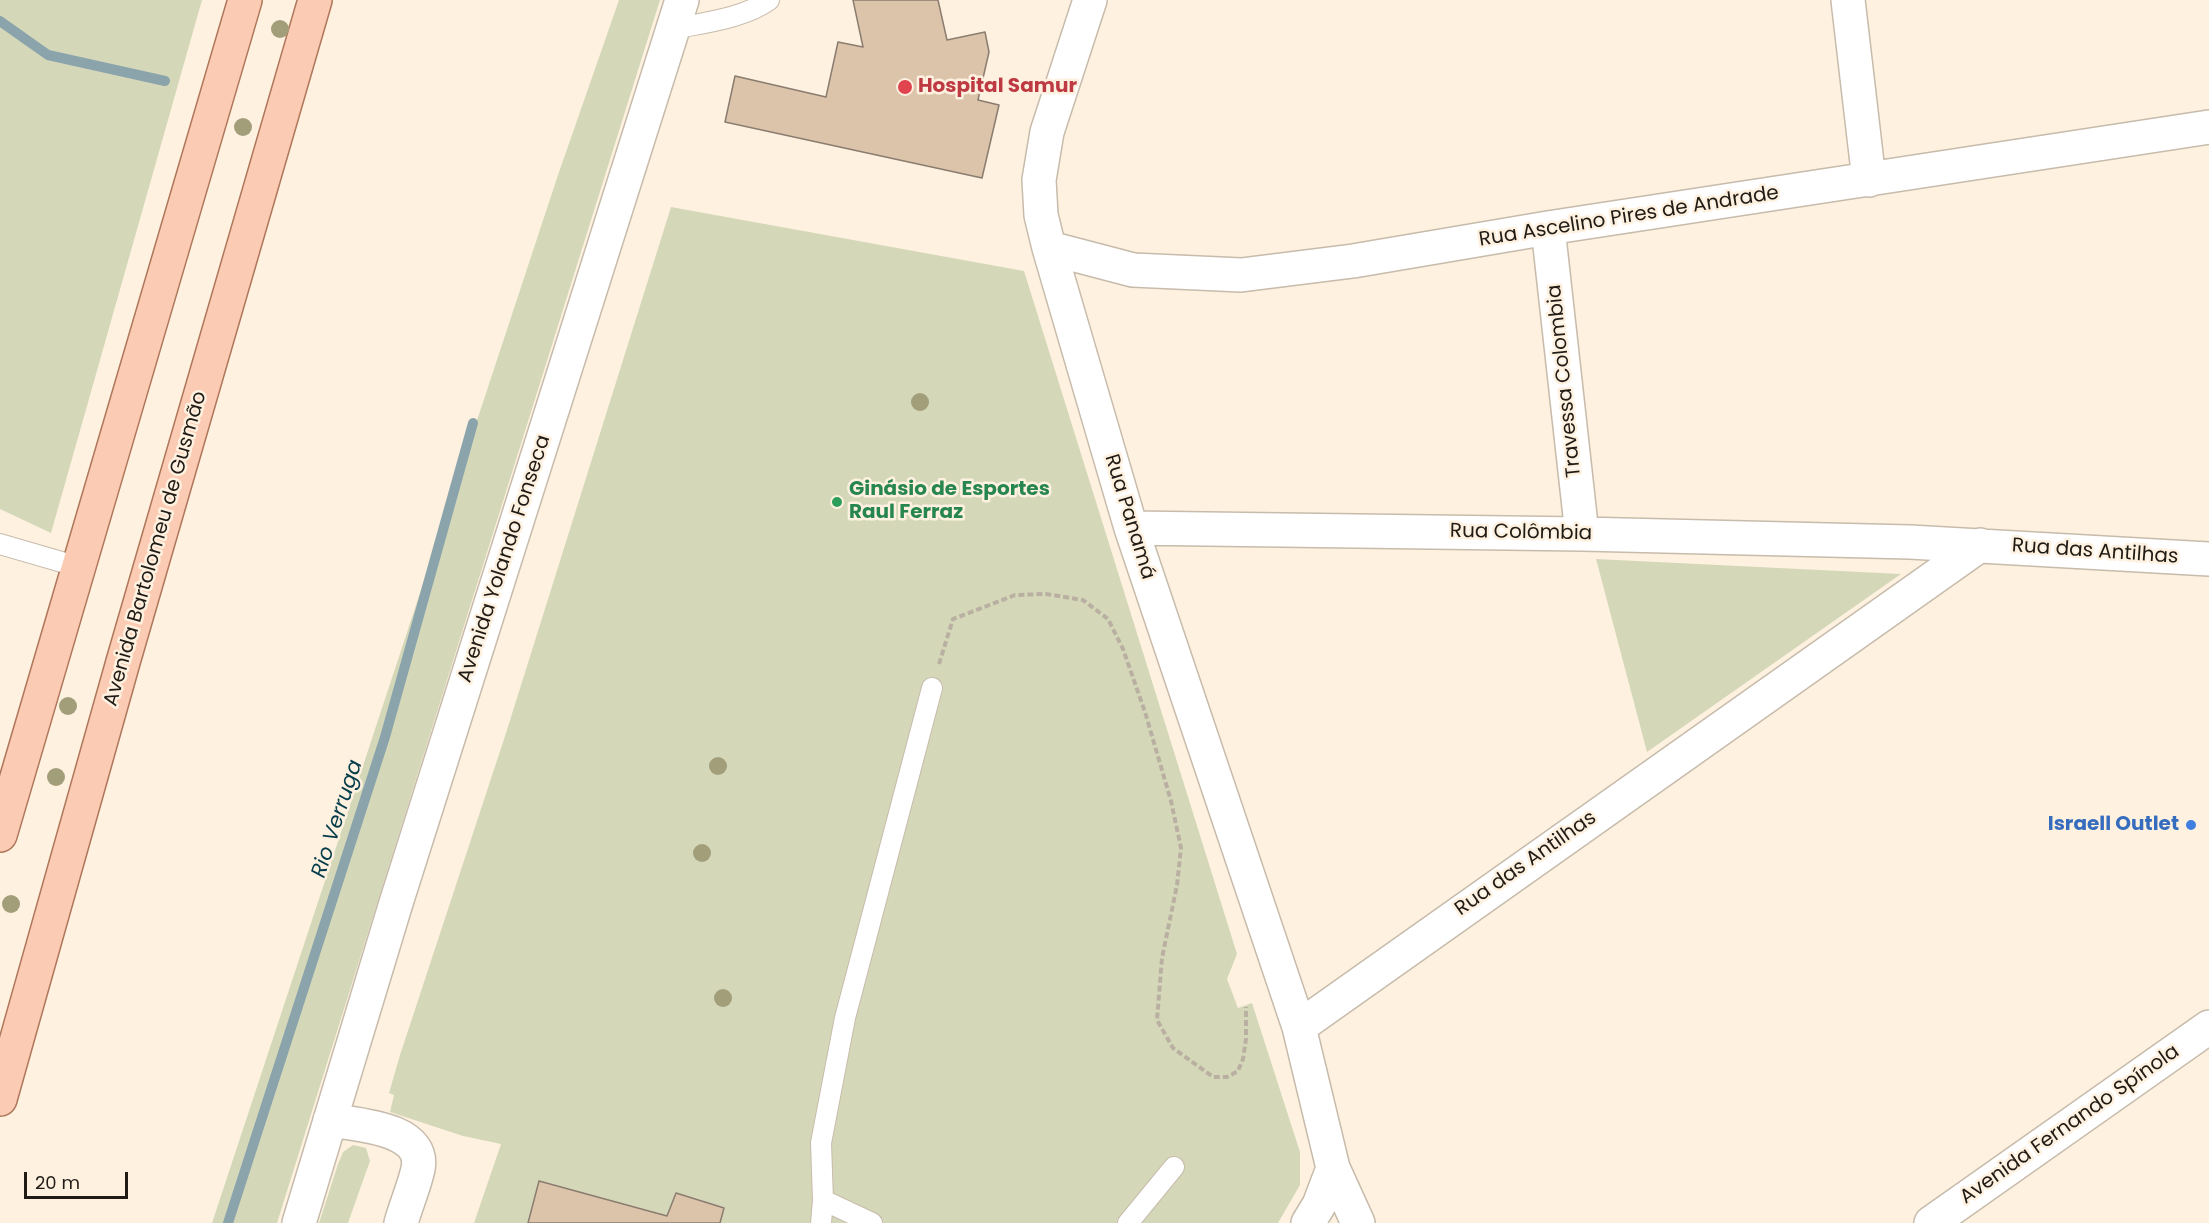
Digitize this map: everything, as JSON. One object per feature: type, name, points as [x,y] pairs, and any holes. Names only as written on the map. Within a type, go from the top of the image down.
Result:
[{"type":"main road","points":[[0,835],[245,0]]},
{"type":"main road","name":"Avenida Bartolomeu de Gusmão","points":[[0,1099],[123,662],[315,0]]},
{"type":"street","name":"Rua Panamá","points":[[1090,0],[1047,132],[1039,180],[1041,215],[1131,528],[1299,1027]]},
{"type":"street","points":[[1848,0],[1869,180]]},
{"type":"street","name":"Avenida Yolando Fonseca","points":[[299,1223],[396,903],[677,15]]},
{"type":"street","name":"Rua Ascelino Pires de Andrade","points":[[1049,248],[1133,270],[1241,274],[1353,261],[1548,228],[2209,127]]},
{"type":"street","name":"Travessa Colombia","points":[[1548,228],[1582,534]]},
{"type":"street","name":"Rua Colômbia","points":[[1131,528],[1582,534],[1910,542]]},
{"type":"street","points":[[1910,542],[1920,568],[1923,585]]},
{"type":"street","name":"Rua das Antilhas","points":[[1910,542],[1980,544],[2209,560]]},
{"type":"street","name":"Rua das Antilhas","points":[[1299,1027],[1980,544]]},
{"type":"street","points":[[1299,1027],[1333,1168],[1358,1223]]},
{"type":"street","name":"Avenida Fernando Spínola","points":[[1931,1223],[2209,1027]]},
{"type":"street","points":[[330,1120],[390,1132],[410,1141],[417,1152],[418,1167],[400,1223]]},
{"type":"street","points":[[1308,1223],[1319,1205],[1333,1168]]},
{"type":"lane","points":[[677,15],[728,17],[763,5],[769,0]]},
{"type":"lane","points":[[0,544],[79,567]]},
{"type":"lane","points":[[821,1223],[823,1200],[820,1143],[845,1018],[932,688]]},
{"type":"lane","points":[[1128,1223],[1174,1167]]},
{"type":"lane","points":[[823,1200],[872,1223]]},
{"type":"path","points":[[932,688],[953,619],[984,606],[1015,595],[1046,594],[1083,600],[1108,619],[1122,648],[1145,712],[1172,801],[1181,848],[1177,885],[1161,958],[1157,1020],[1173,1048],[1213,1077],[1227,1077],[1238,1071],[1243,1059],[1246,1039],[1246,1007]]},
{"type":"green space","points":[[0,0],[202,0],[51,533],[0,509]]},
{"type":"green space","points":[[619,0],[660,0],[277,1223],[212,1223],[558,175]]},
{"type":"green space","name":"Ginásio de Esportes Raul Ferraz","points":[[671,207],[1024,271],[1237,954],[1227,979],[1238,1008],[1252,1003],[1300,1152],[1300,1185],[1278,1223],[474,1223],[501,1144],[463,1136],[390,1112],[394,1095],[389,1093],[400,1055],[506,733]]},
{"type":"green space","points":[[1596,559],[1901,574],[1647,752]]},
{"type":"green space","points":[[353,1145],[366,1148],[370,1161],[348,1223],[319,1223],[343,1152]]},
{"type":"building","name":"Hospital Samur","points":[[853,0],[938,0],[947,40],[985,32],[989,52],[978,100],[999,105],[982,178],[725,122],[735,76],[826,97],[838,42],[863,47]]},
{"type":"building","points":[[539,1181],[667,1216],[676,1193],[724,1208],[720,1223],[528,1223]]},
{"type":"waterway","name":"Rio Verruga","points":[[0,21],[48,55],[165,81]]},
{"type":"waterway","name":"Rio Verruga","points":[[228,1223],[385,737],[473,423]]},
{"type":"place","name":"Hospital Samur","points":[[905,87]]},
{"type":"place","name":"Ginásio de Esportes Raul Ferraz","points":[[837,502]]},
{"type":"place","name":"Israell Outlet","points":[[2191,825]]}]
